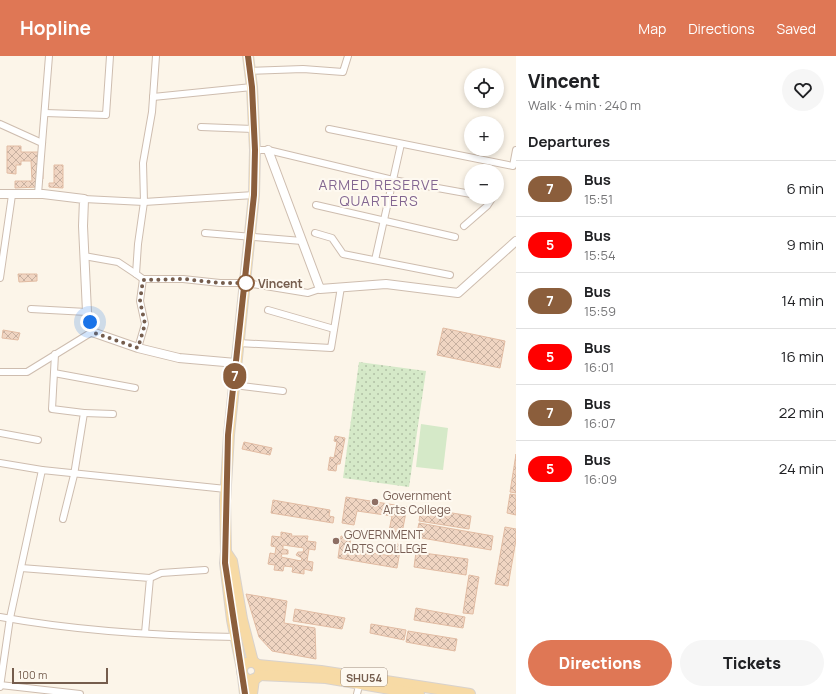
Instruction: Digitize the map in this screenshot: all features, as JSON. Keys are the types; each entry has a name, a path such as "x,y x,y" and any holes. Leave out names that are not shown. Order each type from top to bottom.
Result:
{"main road":[{"path":"245,694 243,672 236,637 225,563 228,435 246,283 254,195 255,150 252,87 248,56"},
{"path":"226,552 232,561 242,619 256,670 252,694"},
{"path":"244,664 256,670 248,679 243,672 244,664"},
{"name":"SHU54","path":"256,670 360,680 418,692 470,694"}],"street":[{"path":"38,194 49,56"},
{"path":"45,113 106,115 110,56"},
{"path":"136,274 138,244 144,202 143,163 153,97 156,56"},
{"path":"250,71 303,68 343,72 348,56"},
{"path":"153,97 252,87"},
{"path":"0,124 42,142"},
{"path":"201,128 253,129"},
{"path":"329,129 512,166 516,150"},
{"path":"375,260 401,144"},
{"path":"255,150 268,150 393,180 464,193"},
{"path":"268,150 320,289"},
{"path":"0,194 38,194 84,199 144,202 254,195"},
{"path":"0,278 12,195"},
{"path":"84,199 84,256 87,312 92,332"},
{"path":"464,226 488,204"},
{"path":"316,205 384,219 455,237"},
{"path":"205,233 302,241"},
{"path":"315,233 332,238 343,254 450,275"},
{"path":"84,256 118,262 143,280 184,279 220,283 246,283 308,293 320,289 386,284 458,293 516,240"},
{"path":"138,348 145,324 140,301 143,280"},
{"path":"238,344 331,348 341,287"},
{"path":"31,309 87,312"},
{"path":"268,310 334,329"},
{"path":"0,372 27,372 92,332 138,348 179,358 236,363"},
{"path":"55,354 52,409 84,413 113,414"},
{"path":"54,373 135,388"},
{"path":"234,385 283,391"},
{"path":"63,519 74,475 84,413"},
{"path":"0,433 38,440"},
{"path":"0,463 74,475 226,489"},
{"path":"42,470 2,656 0,686 80,694"},
{"path":"21,568 150,578 162,573 205,570"},
{"path":"145,633 150,578"},
{"path":"0,617 93,629 178,636 236,637"},
{"path":"357,694 360,680"}],"green space":[{"path":"359,362 426,371 409,487 343,478"},
{"path":"421,424 448,428 443,470 416,467"}],"building":[{"path":"7,146 21,146 21,152 43,152 43,179 38,179 38,187 15,188 15,181 32,181 31,161 21,161 21,165 16,165 16,174 7,173"},
{"path":"54,165 63,165 63,188 49,187 49,183 54,183"},
{"path":"18,274 37,274 37,281 19,282"},
{"path":"443,328 505,341 500,368 437,355"},
{"path":"3,330 20,333 18,340 2,338"},
{"path":"335,436 345,438 340,464 337,464 336,471 328,470 330,457 334,458 337,442 334,441"},
{"path":"244,442 272,448 270,455 242,449"},
{"path":"516,454 516,493 510,492"},
{"path":"510,494 516,495 516,515 507,513"},
{"path":"346,497 407,507 402,533 389,531 392,516 357,511 354,525 342,523"},
{"path":"273,500 330,510 329,516 334,517 333,523 271,513"},
{"path":"421,508 471,516 469,529 419,521"},
{"path":"419,523 493,536 491,550 416,537"},
{"path":"505,527 516,529 516,540 508,586 495,584"},
{"path":"281,532 292,534 291,536 308,536 307,541 316,542 315,550 309,549 307,561 313,562 312,571 304,569 304,574 292,572 293,567 284,566 283,571 274,570 275,565 268,564 270,553 275,554 276,547 271,546 272,536 281,537","holes":["283,545 304,548 303,552 298,552 296,555 302,558 301,561 281,557 282,554 288,554 288,550 283,549"]},
{"path":"341,536 351,538 349,549 391,556 393,543 401,545 397,568 338,558"},
{"path":"416,552 468,559 466,575 414,567"},
{"path":"469,575 479,577 473,614 463,613"},
{"path":"246,594 287,601 284,623 315,628 316,659 272,651 259,637"},
{"path":"416,608 465,617 463,628 414,620"},
{"path":"295,609 345,618 342,629 293,621"},
{"path":"371,624 406,630 404,640 370,633"},
{"path":"408,631 457,639 455,651 406,642"}],"bus line":[{"name":"7","path":"245,694 232,620 225,563 225,501 228,435 246,283 254,195 255,150 252,87 248,56"}],"place":[{"name":"Vincent","path":"246,283"},
{"name":"Government Arts College","path":"375,502"},
{"name":"GOVERNMENT ARTS COLLEGE","path":"336,541"}],"district":[{"name":"ARMED RESERVE QUARTERS","path":"379,192"}],"route":[{"path":"90,322 92,332 138,348 145,324 140,301 143,280 184,279 220,283 246,283"}]}
